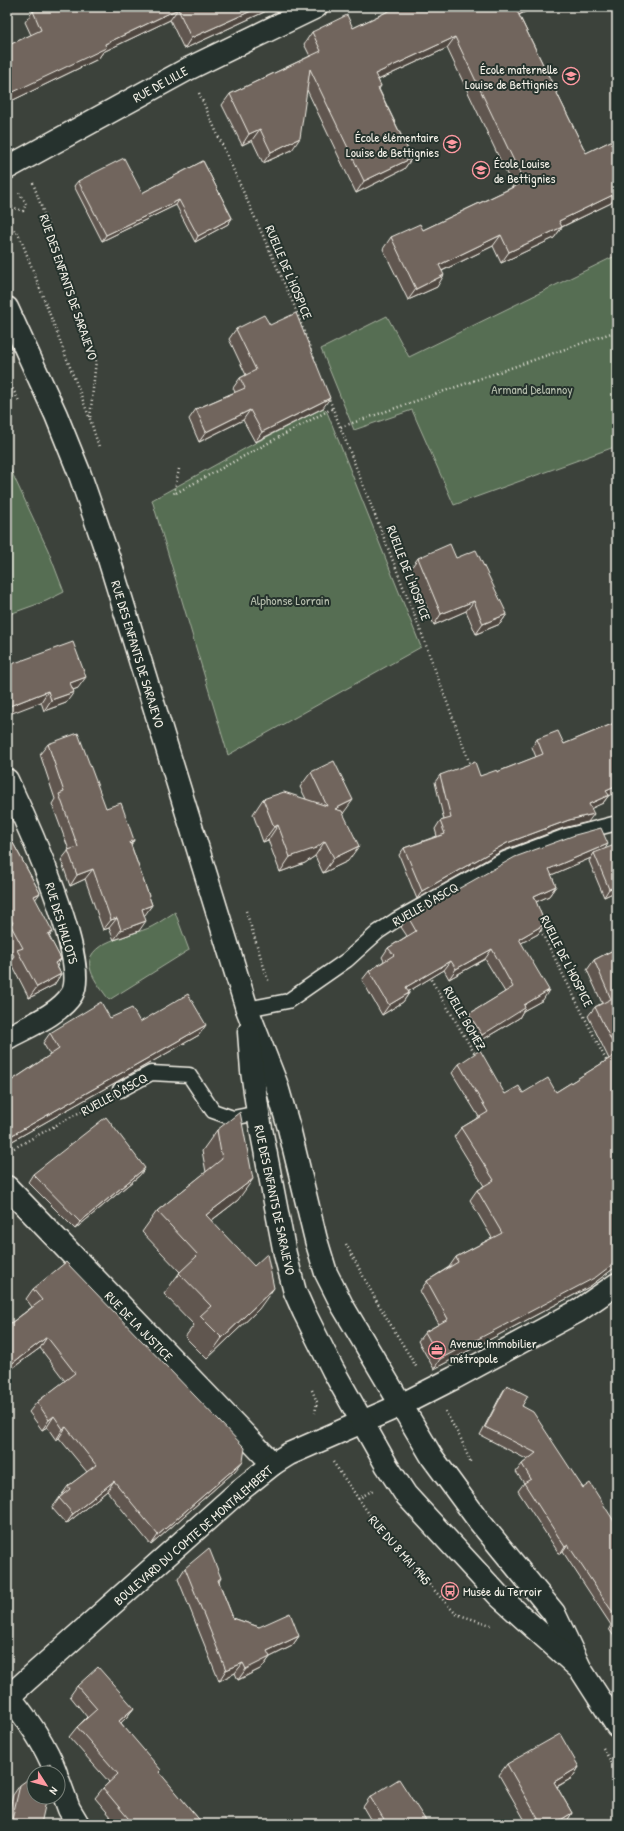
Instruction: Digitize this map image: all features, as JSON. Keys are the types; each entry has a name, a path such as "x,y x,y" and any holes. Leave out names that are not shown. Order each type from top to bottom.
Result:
{"main road":[{"name":"RUE DE LILLE","path":"14,171 188,69 316,7"},
{"name":"RUE DES ENFANTS DE SARAJEVO","path":"7,308 56,415 109,559 247,1009 278,1090 289,1128 316,1240 326,1273 342,1305 401,1405"},
{"name":"RUE DES HALLOTS","path":"7,780 41,855 72,948 76,973 74,989 61,1006 7,1038"},
{"name":"RUE DES ENFANTS DE SARAJEVO","path":"247,1009 252,1071 258,1113 280,1233 295,1292 312,1329 362,1422"},
{"name":"RUE DE LA JUSTICE","path":"7,1187 273,1464"},
{"name":"BOULEVARD DU COMTE DE MONTALEMBERT","path":"8,1697 238,1492 273,1464 300,1449 401,1405 578,1311 617,1284"},
{"path":"401,1405 432,1457 463,1500 554,1613 581,1670 617,1726"},
{"path":"362,1422 394,1478 415,1506 499,1596 581,1670"},
{"path":"8,1697 36,1731 53,1765"},
{"path":"66,1801 78,1824"}],"lane":[{"name":"RUELLE D'ASCQ","path":"247,1009 288,1000 346,960 378,932 396,920 505,859 566,836 617,823"},
{"name":"RUELLE D'ASCQ","path":"120,1090 151,1073 189,1075 212,1111 233,1118 258,1113"}],"path":[{"name":"RUELLE DE L'HOSPICE","path":"188,69 294,305 319,371"},
{"path":"7,211 9,206 24,211 26,204 14,171"},
{"name":"RUE DES ENFANTS DE SARAJEVO","path":"14,171 36,188 96,360 90,419"},
{"path":"340,427 617,331"},
{"name":"RUELLE DE L'HOSPICE","path":"327,394 418,625 473,771"},
{"path":"179,469 174,494 333,408"},
{"name":"RUELLE DE L'HOSPICE","path":"537,923 610,1068"},
{"name":"RUELLE BOMEZ","path":"428,974 479,1061"},
{"name":"RUELLE D'ASCQ","path":"7,1152 120,1090"},
{"path":"402,1345 418,1369"},
{"path":"313,1415 318,1402 314,1395"},
{"path":"447,1414 461,1439"},
{"name":"RUE DU 8 MAI 1945","path":"337,1469 383,1534 456,1614 492,1626"},
{"path":"601,1745 617,1772"}],"green space":[{"name":"Armand Delannoy","path":"617,255 617,446 454,505 412,410 354,430 321,349 387,316 409,357"},
{"name":"Alphonse Lorrain","path":"323,408 327,412 421,647 228,755 152,500 255,443"},
{"path":"7,462 48,550 64,592 46,601 7,615"},
{"path":"175,912 189,950 109,1000 92,975 90,961 93,953 100,946 110,941 151,927"}],"building":[{"path":"42,7 59,7 61,10 68,7 260,7 191,38 178,9 105,44 106,48 7,95 7,46 41,30 33,11"},
{"path":"397,7 519,7 516,9 586,153 617,138 617,180 614,181 617,187 617,193 559,221 562,227 509,252 501,235 439,265 444,275 416,289 391,237 420,224 423,230 524,182 455,37 375,74 381,86 378,88 412,158 364,181 310,69 300,138 271,152 260,129 249,134 230,94 321,51 312,32 347,15 353,28"},
{"path":"124,158 142,193 203,161 232,218 198,236 179,200 106,235 78,181"},
{"path":"296,313 330,398 262,432 250,410 206,432 196,409 245,388 240,378 256,370 236,329 264,315 270,325"},
{"path":"450,544 456,558 476,550 507,614 483,624 474,601 441,614 418,558"},
{"path":"73,642 86,677 70,683 74,692 51,700 48,691 7,707 7,656 12,664"},
{"path":"617,722 617,786 606,791 609,795 589,804 594,814 569,820 507,843 422,891 404,848 445,834 440,821 451,818 440,775 475,762 480,776 497,770 497,772 543,754 537,739 558,731 564,744"},
{"path":"78,733 106,808 121,803 134,840 130,842 152,905 142,909 146,921 121,930 117,918 111,920 93,869 77,875 68,850 78,847 59,794 64,792 48,744"},
{"path":"334,761 353,800 335,809 342,811 359,846 334,858 325,841 316,848 290,857 278,825 274,827 263,799 284,792 327,806 311,772"},
{"path":"601,828 608,844 549,869 556,886 534,896 545,924 519,939 549,990 524,1005 525,1008 482,1035 469,1014 513,987 492,949 456,969 451,961 406,987 409,993 389,1005 369,971 394,955 388,948 416,931 408,917 515,857 575,835"},
{"path":"7,832 40,893 34,896 53,932 48,934 61,959 55,963 61,974 37,987 17,950 23,948 10,924 13,923 7,912"},
{"path":"617,844 617,886 609,889 594,853"},
{"path":"617,948 617,1052 595,1007 611,999 594,960"},
{"path":"188,994 206,1025 7,1138 7,1082 8,1083 59,1049 50,1033 101,1002 110,1018 132,1008 140,1022"},
{"path":"480,1050 505,1094 519,1086 523,1093 548,1078 556,1092 617,1054 617,1261 596,1277 440,1359 425,1332 448,1319 427,1281 458,1262 456,1257 502,1233 477,1190 494,1180 461,1128 488,1112 459,1064"},
{"path":"240,1112 253,1179 206,1215 254,1266 267,1254 274,1288 222,1338 200,1316 211,1306 179,1273 198,1255 157,1211 222,1159 217,1130"},
{"path":"106,1117 145,1168 80,1222 33,1174"},
{"path":"66,1262 245,1448 243,1461 158,1535 114,1481 73,1514 59,1498 70,1489 68,1486 96,1465 66,1427 63,1429 54,1416 49,1420 37,1402 75,1373 47,1337 10,1365 7,1362 7,1326 42,1300 33,1289"},
{"path":"507,1385 528,1396 522,1406 533,1412 583,1488 590,1483 617,1526 617,1619 568,1545 565,1547 524,1483 531,1479 522,1464 536,1453 485,1427"},
{"path":"209,1548 221,1578 218,1580 233,1618 259,1627 290,1613 299,1636 267,1651 270,1657 246,1669 243,1663 226,1670 185,1568"},
{"path":"617,1619 617,1626 614,1621"},
{"path":"98,1667 134,1708 119,1721 161,1770 159,1772 203,1824 133,1824 103,1788 118,1774 77,1727 97,1709 77,1686"},
{"path":"560,1734 579,1767 554,1782 572,1813 554,1824 541,1824 507,1764"},
{"path":"399,1779 428,1824 387,1824 370,1797"},
{"path":"26,1781 26,1805 45,1805 41,1824 11,1824 20,1785"},
{"path":"596,1820 599,1824 589,1824"}],"place":[{"name":"École maternelle Louise de Bettignies","path":"571,76"},
{"name":"École élémentaire Louise de Bettignies","path":"452,144"},
{"name":"École Louise de Bettignies","path":"481,170"},
{"name":"Avenue Immobilier métropole","path":"437,1350"},
{"name":"Musée du Terroir","path":"450,1591"}]}
